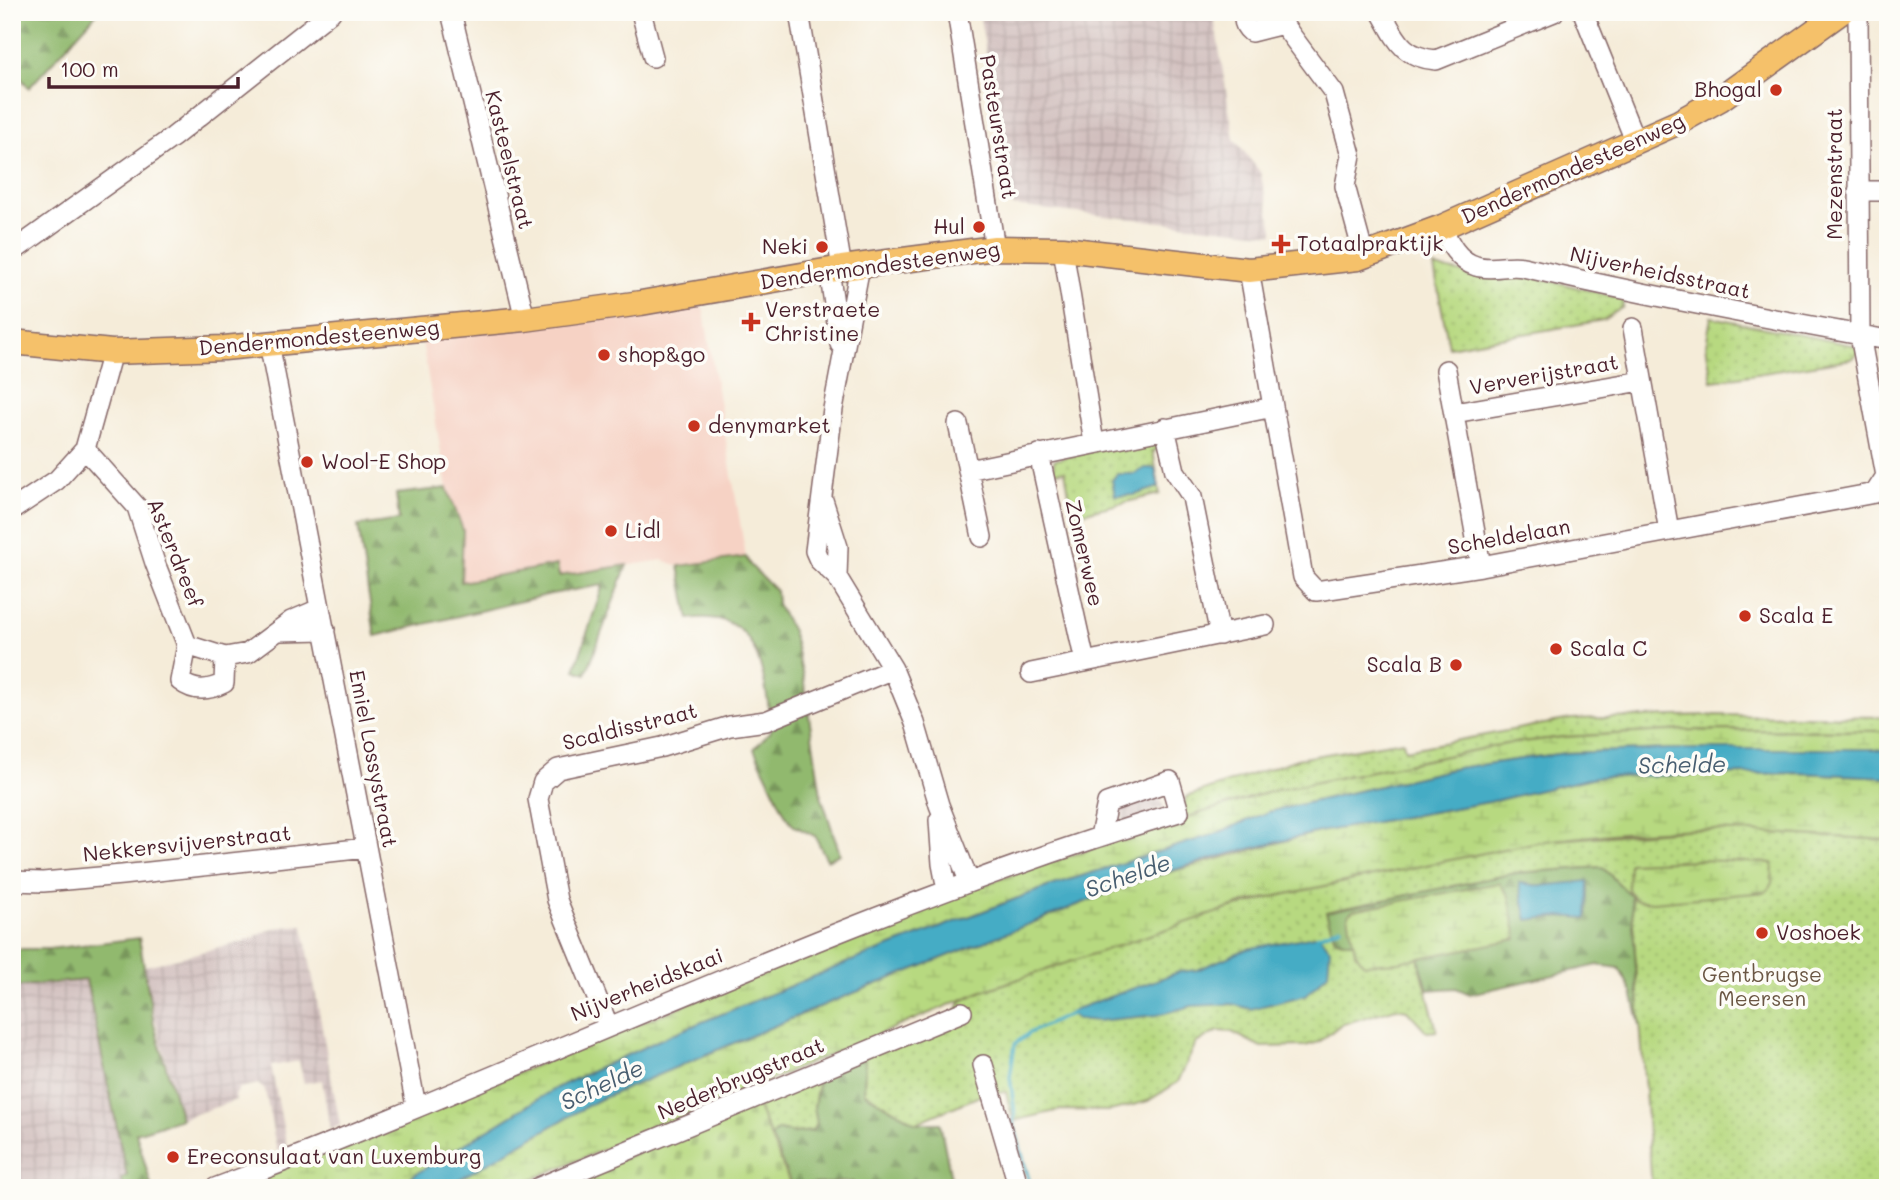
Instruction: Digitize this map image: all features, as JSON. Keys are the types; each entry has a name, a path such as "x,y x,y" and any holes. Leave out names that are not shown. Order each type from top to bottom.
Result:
{"main road":[{"name":"Dendermondesteenweg","path":"12,342 112,352 162,352 525,319 641,303 844,268 995,248 1063,249 1249,270 1284,269 1364,256 1442,228 1636,143 1718,101 1842,12"}],"street":[{"path":"12,252 155,150 331,12"},
{"name":"Kasteelstraat","path":"450,12 525,319"},
{"path":"641,12 653,57"},
{"path":"799,12 844,268 842,362 832,409 822,497 838,547 837,577 893,669 915,723 939,805 969,881"},
{"name":"Pasteurstraat","path":"957,12 995,248"},
{"path":"1246,12 1243,19 1246,28 1251,32 1278,18 1334,93 1351,155 1345,186 1364,256"},
{"path":"1381,12 1399,44 1416,58 1436,60 1554,12"},
{"path":"1583,12 1636,143"},
{"name":"Mezenstraat","path":"1858,12 1860,335"},
{"path":"1858,191 1888,191"},
{"name":"Nijverheidsstraat","path":"1442,228 1451,246 1464,260 1476,266 1513,265 1626,291 1888,340"},
{"path":"1063,249 1094,443"},
{"path":"842,362 844,268"},
{"name":"Scheldelaan","path":"1249,270 1303,577 1311,588 1323,592 1868,496 1884,489 1886,476 1860,335"},
{"name":"Ververijstraat","path":"1633,328 1669,531"},
{"name":"Emiel Lossystraat","path":"269,342 416,1106"},
{"path":"12,510 57,480 81,455 112,352"},
{"name":"Ververijstraat","path":"1446,370 1481,566"},
{"name":"Ververijstraat","path":"1454,413 1642,381"},
{"path":"968,470 1273,407"},
{"path":"958,424 982,537"},
{"path":"1165,429 1175,471 1192,497 1220,635"},
{"name":"Zomerwee","path":"1039,454 1085,662"},
{"name":"Asterdreef","path":"81,455 115,483 137,508 187,645"},
{"path":"225,657 224,683 213,689 190,689 180,681 187,645 225,657 248,653 291,621 319,609"},
{"path":"1031,673 1265,625"},
{"path":"280,631 325,630"},
{"name":"Scaldisstraat","path":"608,1025 557,900 538,799 543,782 558,769 662,747 712,730 766,721 893,669"},
{"path":"939,805 942,864 947,890"},
{"name":"Nijverheidskaai","path":"215,1188 608,1025 969,881 1100,836"},
{"name":"Nekkersvijverstraat","path":"12,881 43,882 122,875 366,848"},
{"name":"Nederbrugstraat","path":"537,1188 962,1012"},
{"path":"983,1065 1019,1188"}],"shaded area":[{"path":"979,12 1213,12 1234,139 1260,172 1274,234 1013,206"},
{"path":"703,307 746,557 679,566 663,560 559,576 556,565 461,582 463,530 447,488 421,335"},
{"path":"1158,791 1164,808 1124,822 1119,804"},
{"path":"303,925 340,1125 330,1129 322,1080 304,1083 299,1061 271,1066 287,1147 277,1151 265,1090 258,1084 239,1088 236,1100 181,1119 142,967 245,941 274,928"},
{"path":"86,980 127,1176 121,1179 124,1188 12,1188 12,987"}],"green space":[{"path":"12,12 98,12 29,88 12,67"},
{"path":"1434,267 1479,276 1520,273 1623,299 1623,307 1603,320 1449,347"},
{"path":"1711,317 1857,346 1857,354 1851,359 1712,381 1706,345"},
{"path":"1155,436 1164,448 1153,451 1160,494 1073,515 1065,471 1053,472 1054,460"},
{"path":"447,488 463,530 461,582 557,565 559,576 627,565 586,674 575,670 603,585 551,594 375,636 358,526 399,520 396,494"},
{"path":"746,557 750,565 776,591 777,604 792,631 803,676 821,795 840,854 827,860 815,836 794,826 785,814 754,749 772,729 766,687 754,650 745,635 732,624 713,618 689,619 679,566"},
{"path":"1710,715 1888,717 1888,731 1686,730 1564,737 1506,744 1273,791 1181,819 1186,797 1297,759 1403,741 1405,750 1571,719"},
{"path":"1686,730 1888,731 1888,751 1669,749 1565,753 1457,768 1268,812 1215,834 1050,886 849,962 668,1036 556,1088 393,1188 234,1188 973,888 1181,819 1273,791 1506,744 1564,737"},
{"path":"1799,773 1888,777 1888,840 1698,829 1621,833 1542,841 1248,902 980,992 511,1188 450,1188 456,1181 596,1101 831,1002 1144,879 1319,832 1489,802 1596,777"},
{"name":"Gentbrugse Meersen","path":"1698,829 1888,840 1888,1188 1652,1188 1631,896 1602,867 1516,873 1326,912 1335,939 1348,942 1414,942 1437,1031 1427,1032 1407,1010 1396,1008 1340,1025 1319,1042 1305,1046 1261,1047 1232,1032 1218,1031 1196,1043 1178,1082 1148,1101 1110,1111 1060,1110 1013,1121 1006,1092 982,1095 916,1123 864,1092 865,1055 953,1020 960,1002 980,992 1206,915 1312,887 1542,841"},
{"path":"1699,860 1773,863 1772,883 1766,892 1653,902 1635,900 1628,889 1629,863"},
{"path":"1602,867 1631,896 1640,1026 1632,992 1619,968 1598,965 1470,994 1456,988 1428,990 1414,942 1348,942 1335,939 1326,912 1516,873","holes":["1588,882 1587,918 1560,916 1527,920 1519,883 1541,886"]},
{"path":"1499,883 1509,896 1517,939 1399,962 1364,964 1355,952 1348,915 1353,910"},
{"path":"139,938 154,1024 181,1119 136,1133 152,1188 124,1188 121,1179 127,1176 86,980 12,987 12,949 49,949"},
{"path":"865,1055 864,1093 916,1123 940,1123 953,1188 853,1188 853,1182 791,1185 771,1137 778,1130 795,1133 812,1131 817,1123 814,1107 819,1078"},
{"path":"819,1078 814,1107 817,1123 812,1131 795,1133 778,1130 771,1137 756,1103"},
{"path":"756,1103 792,1188 552,1188"}],"water":[{"path":"1145,468 1155,468 1159,487 1135,495 1115,496 1112,480 1117,474 1134,474"},
{"name":"Schelde","path":"1669,749 1876,749 1888,751 1888,777 1799,773 1596,777 1489,802 1319,832 1225,855 1143,879 831,1002 596,1101 456,1181 450,1188 393,1188 556,1088 668,1036 849,962 1050,886 1215,834 1268,812 1457,768 1565,753"},
{"path":"1588,881 1587,918 1560,916 1527,920 1519,883 1541,886"},
{"path":"1319,935 1330,949 1328,973 1306,995 1251,1009 1232,1004 1192,1006 1157,1015 1097,1021 1077,1019 1070,1014 1076,1009 1179,972 1197,970 1247,949"}],"waterway":[{"path":"1317,936 1341,927"},
{"path":"1031,1188 1013,1121 1015,1115 1010,1077 1015,1044 1029,1033 1073,1013"}],"place":[{"name":"Bhogal","path":"1776,90"},
{"name":"Hul","path":"979,227"},
{"name":"Totaalpraktijk","path":"1281,244"},
{"name":"Neki","path":"822,247"},
{"name":"Verstraete Christine","path":"751,322"},
{"name":"shop&go","path":"604,355"},
{"name":"denymarket","path":"694,426"},
{"name":"Wool-E Shop","path":"307,462"},
{"name":"Lidl","path":"611,531"},
{"name":"Scala E","path":"1745,616"},
{"name":"Scala C","path":"1556,649"},
{"name":"Scala B","path":"1456,665"},
{"name":"Voshoek","path":"1762,933"},
{"name":"Ereconsulaat van Luxemburg","path":"173,1157"}]}
